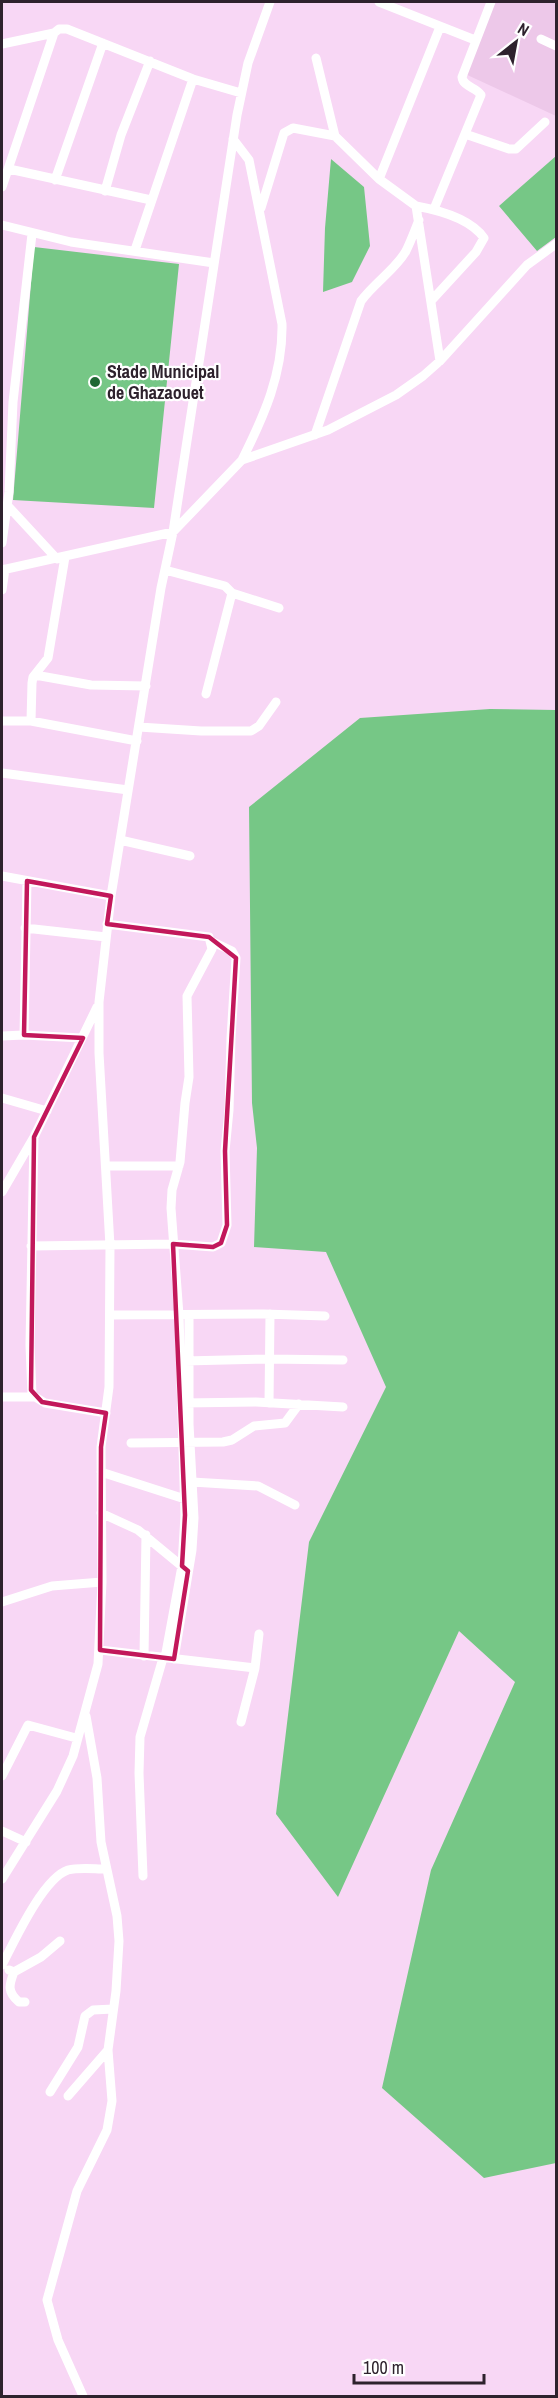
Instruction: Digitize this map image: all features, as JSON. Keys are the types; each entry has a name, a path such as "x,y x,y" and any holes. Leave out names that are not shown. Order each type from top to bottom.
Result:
{"street":[{"path":"2,1879 57,1791 73,1755 100,1650 101,1447 109,1387 110,1246 99,1045 99,1002 107,924 173,532 233,139 248,63 270,2"},
{"path":"379,2 475,40"},
{"path":"434,209 481,95 464,84 462,77 491,2"},
{"path":"379,179 440,27"},
{"path":"2,44 67,29 193,79 242,93"},
{"path":"2,182 9,169 54,33"},
{"path":"541,39 556,46"},
{"path":"55,180 103,43"},
{"path":"316,58 335,136 379,179 416,206 434,209 460,220 484,238 476,252 431,301"},
{"path":"105,191 125,126 150,61"},
{"path":"135,250 193,79"},
{"path":"465,134 508,149 516,149 545,122"},
{"path":"260,213 284,133 293,128 335,136"},
{"path":"2,590 3,570 173,532 242,460 263,418 273,390 282,344 282,324 249,160 233,139"},
{"path":"9,169 151,200"},
{"path":"416,206 440,361"},
{"path":"315,435 362,301 373,286 406,252 418,219"},
{"path":"2,225 71,242 214,263"},
{"path":"2,543 2,529 7,505 13,402 32,234"},
{"path":"242,460 315,435 364,413 396,395 440,361 526,265 556,244"},
{"path":"7,505 61,558"},
{"path":"31,721 32,683 48,658 61,558"},
{"path":"165,570 225,586 232,593 279,608"},
{"path":"206,694 232,593"},
{"path":"35,675 91,685 146,686"},
{"path":"139,727 251,731 260,726 276,702"},
{"path":"2,721 31,721 137,741"},
{"path":"2,773 128,790"},
{"path":"120,840 190,856"},
{"path":"2,876 111,896"},
{"path":"24,1035 27,881"},
{"path":"31,1246 173,1244 213,1247 221,1243 227,1225 225,1151 236,958 232,951 212,941 209,937 107,924"},
{"path":"25,928 106,937"},
{"path":"189,1500 185,1443 184,1315 173,1244 171,1208 172,1190 179,1167 189,1077 187,996 212,948 212,941"},
{"path":"2,1192 34,1137 99,1002"},
{"path":"2,1036 82,1038"},
{"path":"78,1048 99,1045"},
{"path":"2,1098 47,1111"},
{"path":"33,1397 30,1376 34,1137"},
{"path":"107,1166 179,1167"},
{"path":"269,1403 270,1314"},
{"path":"110,1315 326,1316"},
{"path":"184,1361 343,1360"},
{"path":"2,1397 33,1397 45,1403 106,1413"},
{"path":"184,1403 269,1403 343,1407"},
{"path":"131,1443 226,1442 254,1426 283,1424 290,1419 299,1404"},
{"path":"143,1875 140,1737 167,1658 185,1569 185,1532 192,1482 185,1443"},
{"path":"101,1472 189,1500"},
{"path":"192,1482 258,1486 295,1505"},
{"path":"102,1513 146,1535 185,1569"},
{"path":"144,1656 146,1535"},
{"path":"2,1602 52,1586 102,1582"},
{"path":"241,1722 255,1668 259,1634"},
{"path":"100,1650 255,1668"},
{"path":"83,2397 58,2340 47,2300 77,2191 107,2130 112,2101 108,2050 119,1941 113,1893 101,1842 97,1778 85,1714"},
{"path":"2,1776 28,1725 76,1738"},
{"path":"2,1831 26,1842"},
{"path":"14,1972 2,1966 39,1897 57,1876 72,1869 106,1869"},
{"path":"25,2002 19,2002 10,1992 9,1985 14,1972 41,1957 60,1941"},
{"path":"50,2092 78,2047 86,2016 93,2010 113,2009"},
{"path":"68,2096 108,2050"}],"highlighted area":[{"path":"27,881 111,896 107,924 209,937 236,958 225,1151 227,1225 221,1243 213,1247 173,1244 185,1515 182,1566 188,1571 174,1659 100,1650 101,1447 106,1413 42,1402 31,1390 34,1137 83,1038 24,1035"}],"shaded area":[{"path":"495,2 556,2 556,116 463,73"}],"green space":[{"path":"556,156 556,237 537,251 499,206"},
{"path":"331,159 364,187 370,246 352,282 323,292 325,228"},
{"name":"Stade Municipal de Ghazaouet","path":"34,247 179,264 154,508 13,500"},
{"path":"490,709 556,710 556,2163 484,2178 382,2088 431,1870 515,1682 459,1631 338,1897 276,1814 309,1542 386,1387 326,1252 254,1247 257,1148 252,1103 249,807 360,718"}],"place":[{"name":"Stade Municipal de Ghazaouet","path":"95,382"}]}
